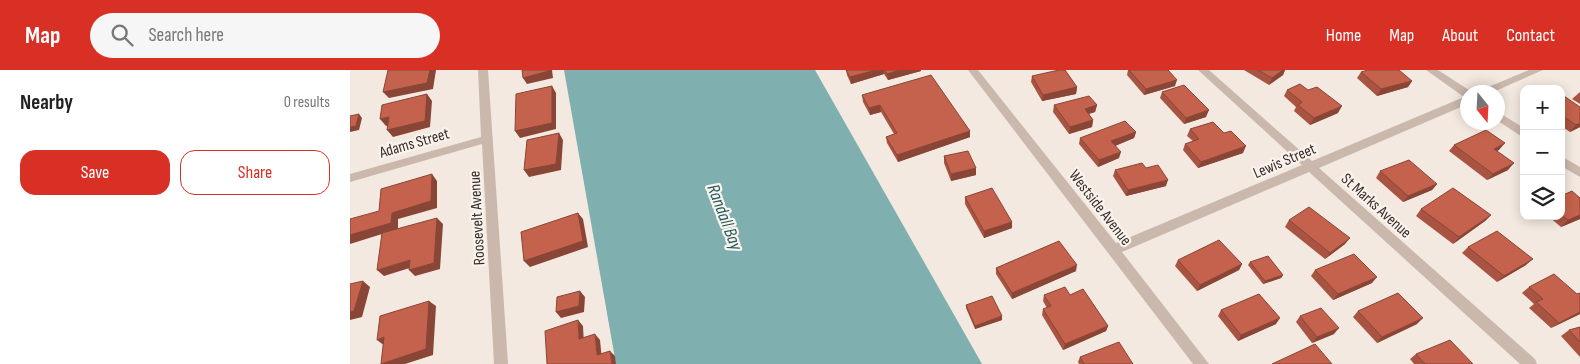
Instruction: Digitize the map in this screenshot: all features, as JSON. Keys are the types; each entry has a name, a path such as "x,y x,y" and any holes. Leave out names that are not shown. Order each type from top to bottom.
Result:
{"street":[{"name":"Roosevelt Avenue","path":"483,70 500,364"},
{"name":"Westside Avenue","path":"974,70 1202,364"},
{"name":"St Marks Avenue","path":"1203,70 1530,364"},
{"path":"1431,70 1460,90"},
{"path":"1501,85 1538,70"},
{"name":"Lewis Street","path":"1113,250 1460,103"},
{"path":"1505,121 1520,131"},
{"name":"Adams Street","path":"350,178 487,139"},
{"path":"1565,163 1580,173"}],"water":[{"name":"Randall Bay","path":"564,70 815,70 982,364 616,364"}],"building":[{"path":"388,70 430,70 427,83 383,92"},
{"path":"522,70 549,70 549,71 523,78"},
{"path":"846,70 876,70 850,77"},
{"path":"885,70 900,70 887,74"},
{"path":"1065,70 1077,87 1043,95 1032,76"},
{"path":"1129,70 1168,70 1177,80 1146,89"},
{"path":"1258,70 1283,70 1272,78"},
{"path":"1368,70 1399,70 1412,81 1381,89 1361,72"},
{"path":"931,75 970,131 897,155 886,137 897,133 880,105 869,108 862,95"},
{"path":"1300,84 1308,90 1317,87 1342,106 1314,118 1298,105 1302,102 1287,90"},
{"path":"1184,85 1209,110 1186,118 1162,92"},
{"path":"552,86 552,123 515,131 516,94"},
{"path":"427,94 425,121 387,130 389,117 380,119 382,105"},
{"path":"1089,96 1097,105 1085,109 1093,120 1070,127 1054,105"},
{"path":"1565,97 1580,107 1580,123 1576,125 1565,118"},
{"path":"359,114 356,126 350,127 350,116"},
{"path":"1125,121 1136,132 1111,141 1121,152 1099,160 1080,138"},
{"path":"1213,122 1224,133 1231,131 1246,146 1201,162 1185,144 1199,139 1190,129"},
{"path":"1486,130 1505,143 1494,149 1514,163 1493,174 1454,145"},
{"path":"559,133 556,164 524,170 527,140"},
{"path":"968,151 976,168 951,174 944,156"},
{"path":"1409,160 1437,184 1408,196 1380,171"},
{"path":"1142,163 1146,168 1158,165 1168,180 1128,190 1115,170"},
{"path":"432,174 431,201 392,213 391,223 350,235 350,219 379,211 381,189"},
{"path":"992,188 1012,222 984,231 965,197"},
{"path":"1453,188 1491,215 1459,237 1421,209"},
{"path":"1572,191 1580,198 1580,215 1568,220 1565,218 1565,194"},
{"path":"1309,207 1350,238 1330,253 1289,220"},
{"path":"578,213 583,241 524,261 521,232"},
{"path":"437,218 434,263 409,270 410,260 377,270 382,233"},
{"path":"1497,231 1533,259 1504,276 1468,247"},
{"path":"1219,240 1242,264 1200,285 1178,260"},
{"path":"1059,241 1077,265 1012,293 996,268"},
{"path":"1354,254 1377,277 1338,294 1315,270"},
{"path":"1268,256 1283,275 1265,281 1250,262"},
{"path":"1554,274 1577,294 1580,293 1580,312 1559,323 1536,302 1543,299 1529,287"},
{"path":"363,281 354,311 350,312 350,284"},
{"path":"1065,287 1070,295 1083,289 1108,326 1065,344 1043,309 1051,306 1044,295"},
{"path":"580,291 579,306 556,312 557,297"},
{"path":"1398,293 1423,318 1382,337 1358,311"},
{"path":"1259,294 1280,318 1241,335 1221,310"},
{"path":"992,296 1002,316 975,326 966,305"},
{"path":"429,301 426,349 381,364 384,337 377,340 380,316"},
{"path":"1321,308 1339,328 1317,337 1300,316"},
{"path":"578,320 579,339 595,334 597,355 610,351 612,364 547,364 545,331"},
{"path":"1580,327 1580,342 1569,330"},
{"path":"1450,340 1473,364 1425,364 1416,354"},
{"path":"1119,342 1133,364 1084,364 1080,357"},
{"path":"1315,344 1332,364 1272,364"}]}
